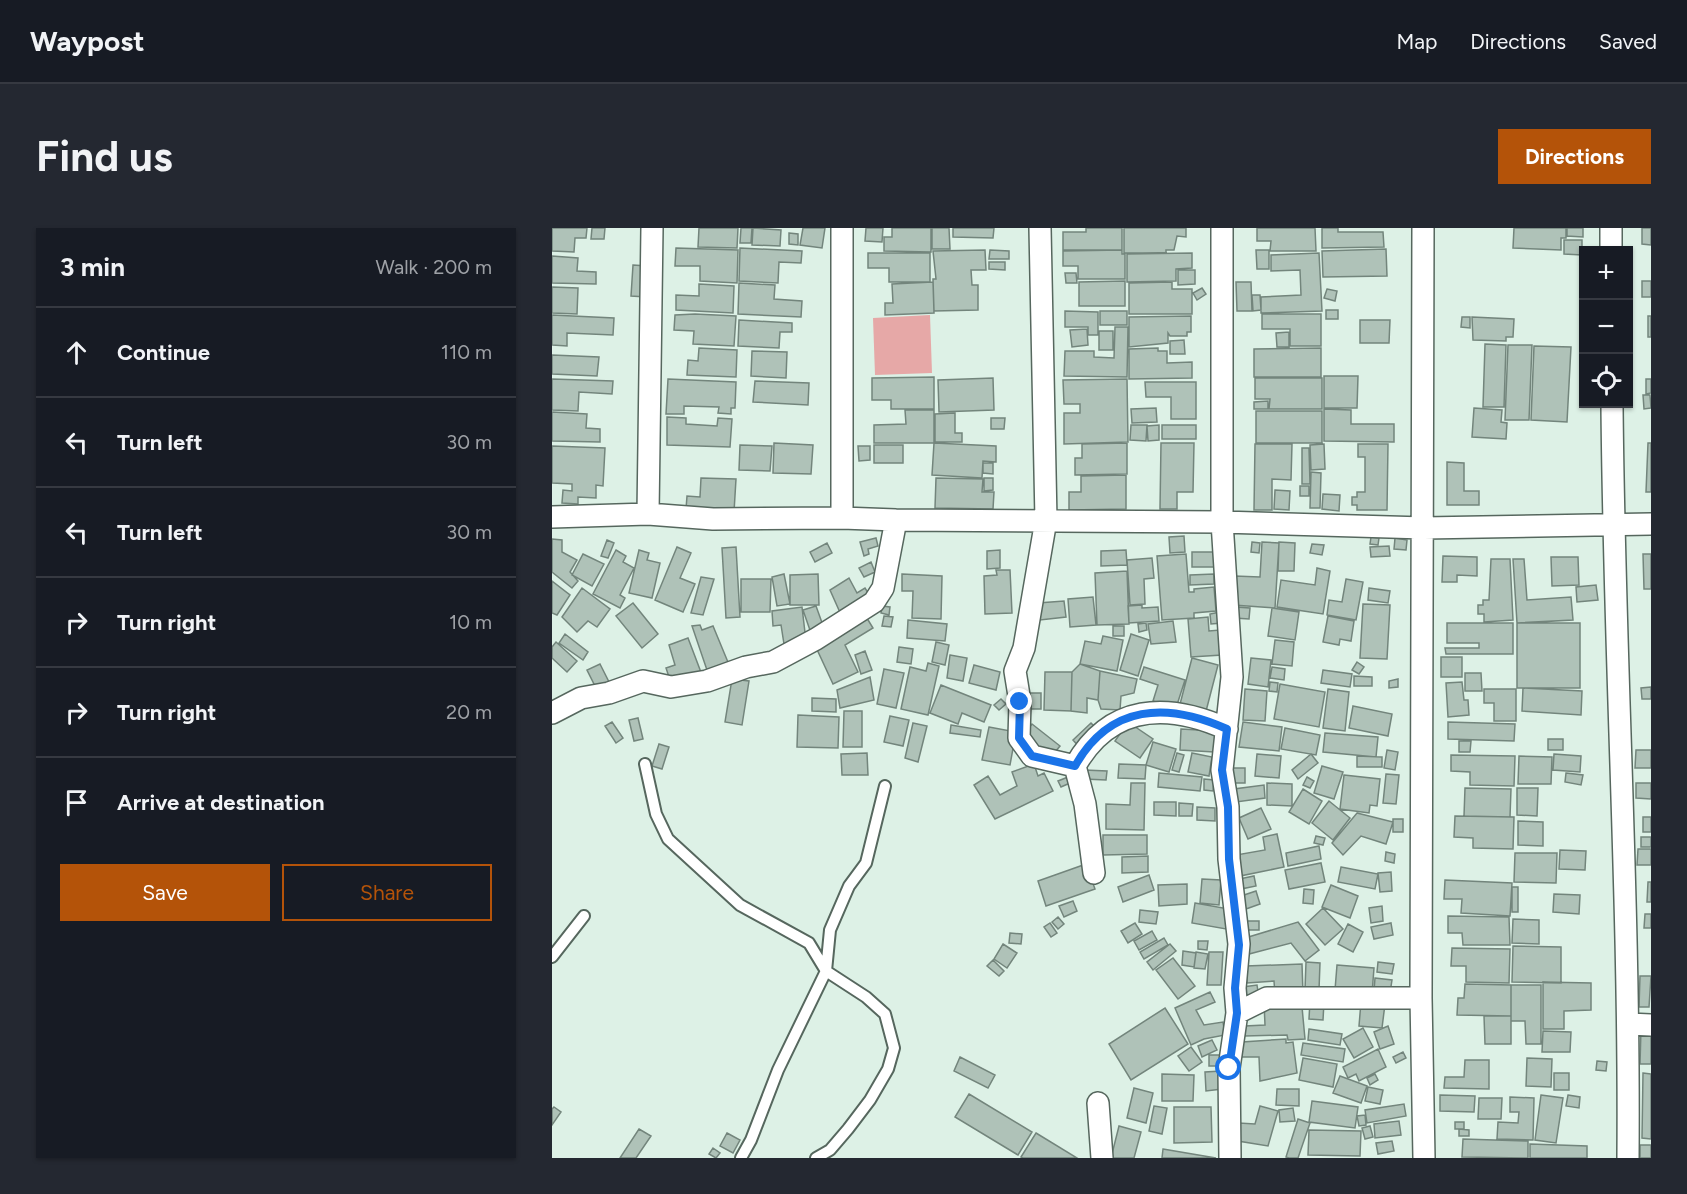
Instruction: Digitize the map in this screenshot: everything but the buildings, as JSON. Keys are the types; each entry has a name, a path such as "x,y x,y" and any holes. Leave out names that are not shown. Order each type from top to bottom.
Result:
{"street":[{"path":"648,514 651,228"},
{"path":"842,228 842,518"},
{"path":"1040,228 1046,520 1024,648 1015,671 1020,702 1019,738 1032,756 1075,766"},
{"path":"1222,228 1222,522 1232,677 1222,770 1228,807 1229,859 1239,945 1235,988 1237,1013 1229,1068 1230,1158"},
{"path":"1423,228 1421,998 1424,1158"},
{"path":"1611,228 1611,246"},
{"path":"1612,408 1613,523 1629,1024 1628,1158"},
{"path":"552,517 648,514 713,519 1222,522 1424,528 1651,524"},
{"path":"552,713 581,698 609,693 643,681 670,687 707,681 773,662 816,639 874,602 883,588 896,520"},
{"path":"1094,873 1085,804 1075,766 1084,749 1119,721 1141,712 1160,711 1185,714 1203,718 1227,729"},
{"path":"1237,1013 1267,998 1421,998"},
{"path":"1629,1024 1651,1025"},
{"path":"1098,1103 1102,1158"}],"lane":[{"path":"645,764 656,814 668,839 740,905 809,943 826,970 866,997 885,1014 894,1048 888,1069 870,1100 830,1150 816,1158"},
{"path":"741,1158 751,1140 806,1009 826,970 830,930 849,886 866,863 885,786"},
{"path":"552,957 584,916"}],"shaded area":[{"path":"930,315 932,373 875,375 873,318"}],"route":[{"path":"1020,702 1019,738 1032,756 1075,766 1084,749 1119,721 1141,712 1175,712 1203,718 1227,729 1222,770 1228,807 1229,859 1239,945 1235,988 1237,1013 1229,1068"}]}
